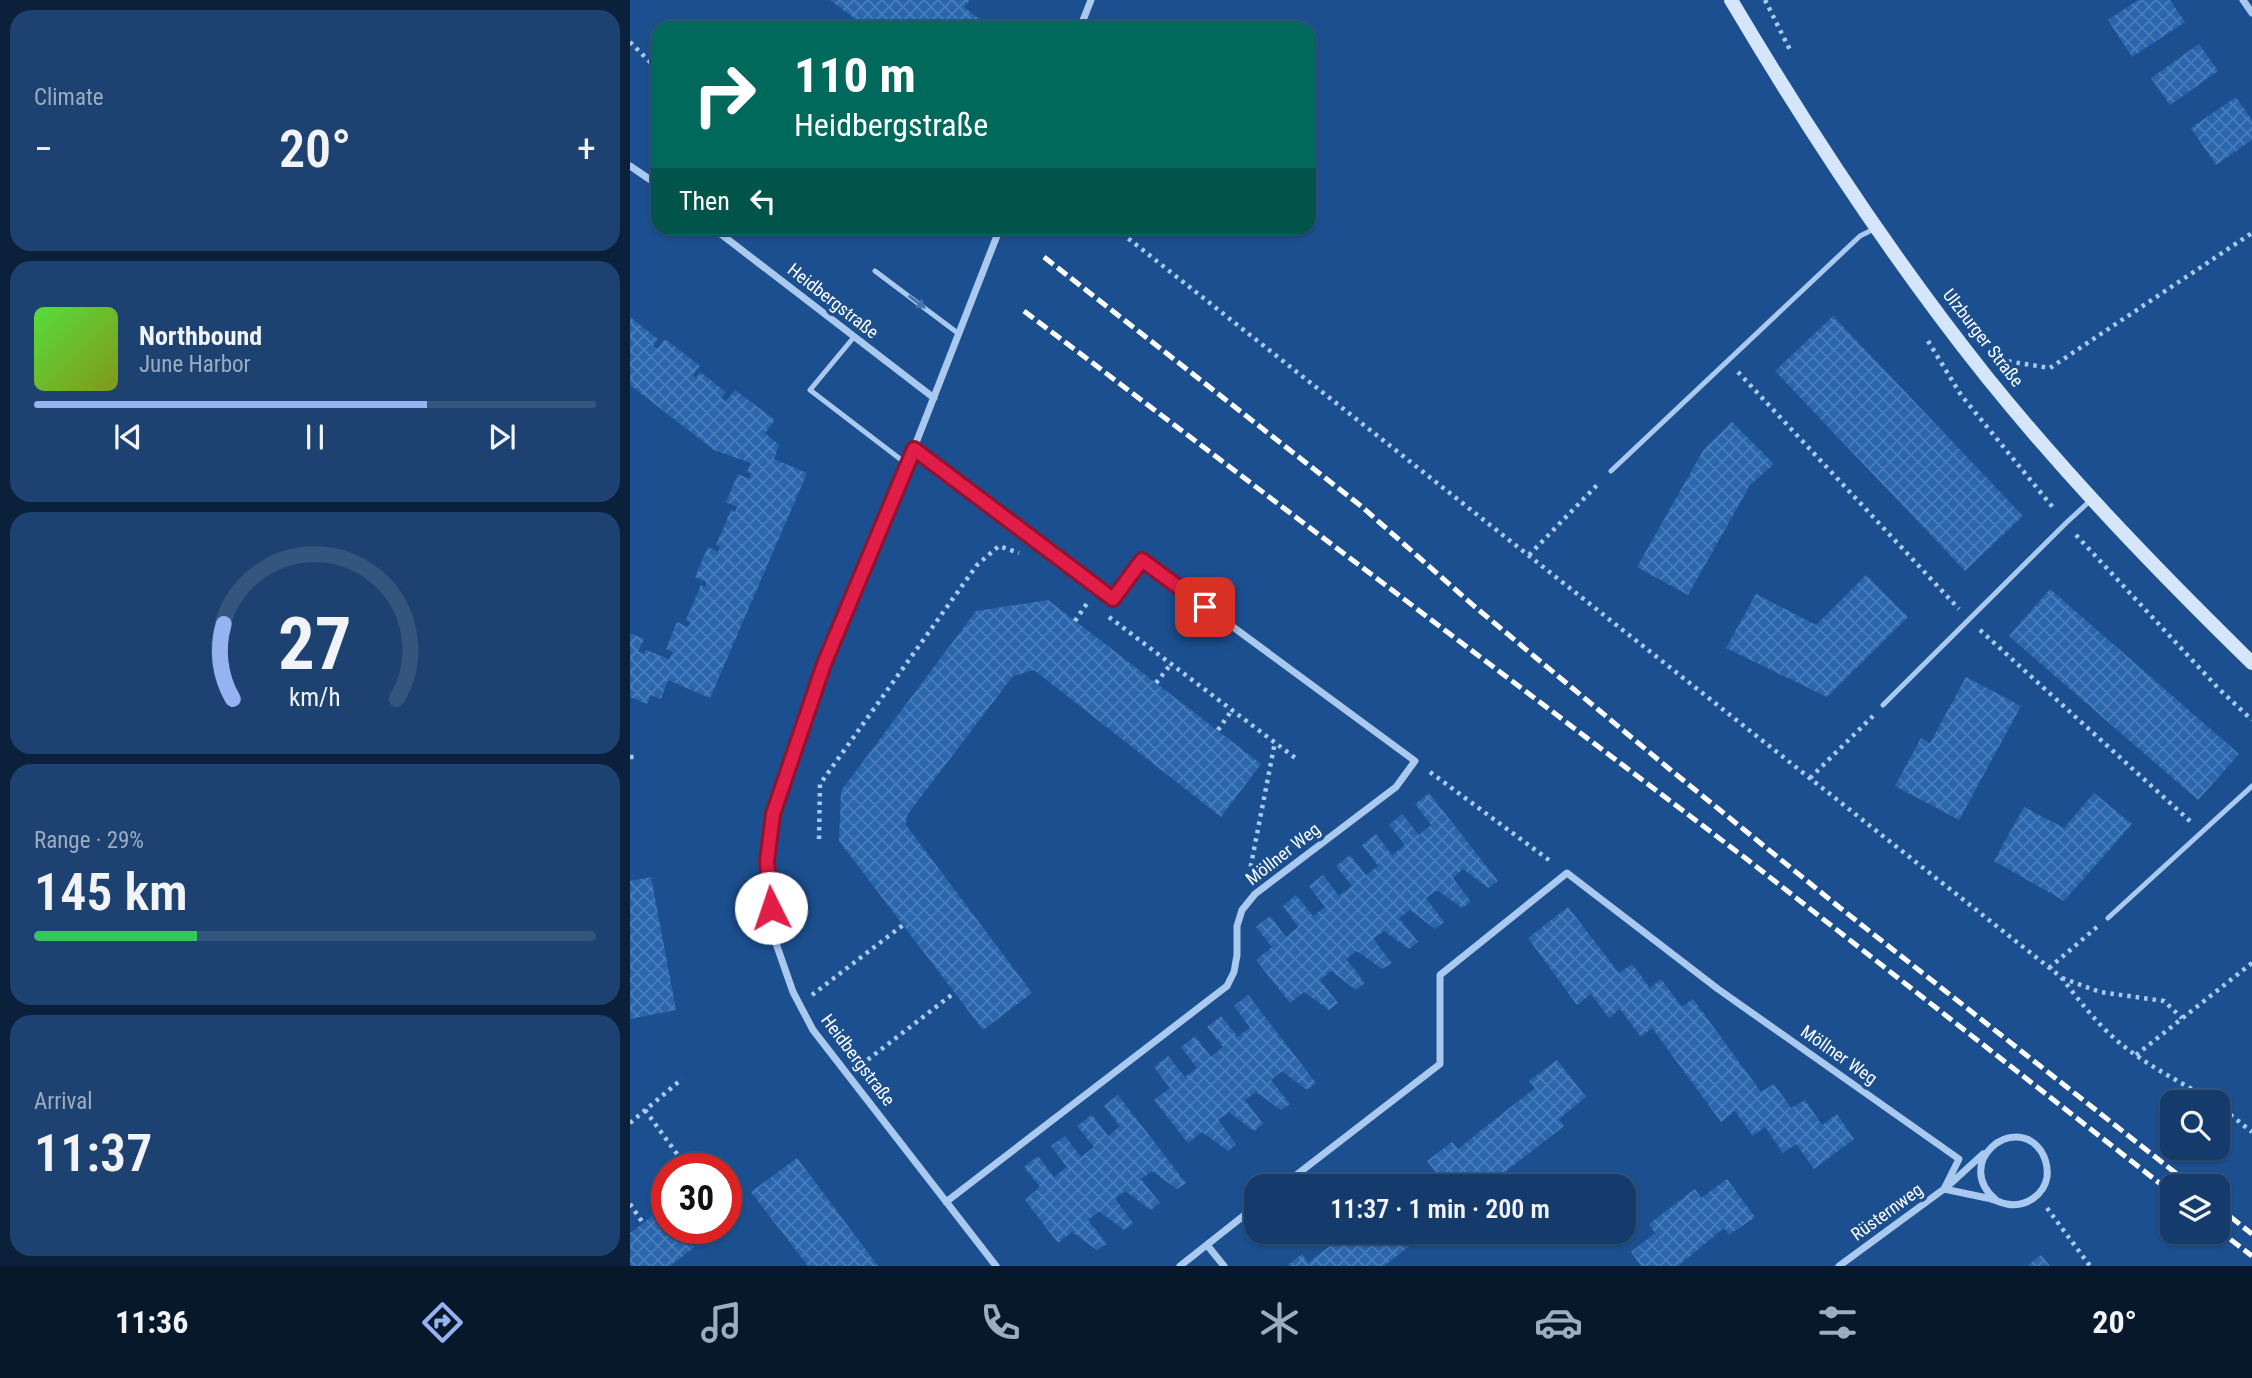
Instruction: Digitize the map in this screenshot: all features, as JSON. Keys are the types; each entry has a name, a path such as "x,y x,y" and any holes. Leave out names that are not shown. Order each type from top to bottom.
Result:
{"main road":[{"name":"Ulzburger Straße","path":"1731,0 1876,228 1987,377 2092,499 2252,663"}],"street":[{"path":"1083,21 1091,0"},
{"path":"2243,0 2252,13"},
{"path":"630,166 651,180"},
{"name":"Heidbergstraße","path":"721,235 934,398"},
{"name":"Heidbergstraße","path":"996,1266 813,1030 793,992 772,932 767,861 773,814 824,664 908,465 997,235"},
{"path":"914,449 1113,599 1142,560 1415,761"},
{"name":"Möllner Weg","path":"946,1202 1227,986 1234,972 1237,955 1237,926 1242,910 1255,894 1396,787 1415,761"},
{"path":"1297,1174 1440,1063 1440,975 1567,873"},
{"name":"Möllner Weg","path":"1567,873 1718,989 1959,1159 1944,1189"},
{"path":"1944,1189 1998,1141 2020,1138 2036,1145 2043,1154 2047,1179 2037,1195"},
{"path":"1988,1149 1981,1163 1980,1174 1985,1189 1996,1200"},
{"name":"Rüsternweg","path":"1839,1266 1944,1189 2017,1205 2037,1195"},
{"path":"1180,1266 1244,1216"},
{"path":"1207,1245 1224,1266"}],"lane":[{"path":"1611,471 1860,236 1876,228"},
{"path":"875,271 959,334"},
{"path":"854,337 810,390 908,465"},
{"path":"1883,705 2092,499"},
{"path":"2108,918 2252,786"}],"path":[{"path":"1765,0 1796,62"},
{"path":"630,42 651,63"},
{"path":"1961,396 2006,361 2050,368 2252,233"},
{"path":"1124,235 2061,977 2091,1015 2116,1040 2194,1090"},
{"path":"1994,356 2001,365"},
{"path":"1529,555 1611,471"},
{"path":"819,839 820,784 977,565 999,546 1029,557"},
{"path":"1078,594 1298,760"},
{"path":"1075,621 1088,601"},
{"path":"1156,683 1171,664"},
{"path":"1810,778 1883,705"},
{"path":"1218,730 1232,710"},
{"path":"1242,910 1275,742"},
{"path":"1415,761 1567,873"},
{"path":"2049,968 2108,918"},
{"path":"800,1005 903,925"},
{"path":"2136,1055 2252,963"},
{"path":"2061,977 2100,992 2164,1001 2182,1018"},
{"path":"848,1075 954,993"},
{"path":"630,1123 682,1079"},
{"path":"645,1110 676,1153"},
{"path":"2230,1114 2252,1132"},
{"path":"2037,1195 2090,1266"},
{"path":"630,1204 643,1223"}],"building":[{"path":"830,0 970,0 964,7 982,21 858,21"},
{"path":"2138,0 2170,0 2185,22 2132,57 2108,20"},
{"path":"2199,44 2218,71 2170,105 2151,78"},
{"path":"2236,97 2252,120 2252,140 2216,165 2191,128"},
{"path":"1833,316 2023,516 1965,571 1775,371"},
{"path":"630,317 658,339 653,346 657,349 665,339 700,366 693,375 696,378 700,372 726,392 721,398 726,401 735,390 775,420 765,433 779,445 774,459 807,473 710,698 668,680 661,699 651,695 647,704 630,697 630,633 644,639 638,651 644,654 646,650 669,659 673,652 666,649 677,622 688,627 690,622 686,620 701,585 705,587 706,582 695,577 708,547 718,552 720,547 716,545 731,510 735,512 737,507 726,502 738,474 749,479 751,474 747,472 751,463 714,450 630,385"},
{"path":"1732,422 1774,464 1750,485 1688,595 1637,567 1704,449"},
{"path":"1866,575 1908,617 1827,697 1726,648 1756,594 1816,625"},
{"path":"2050,589 2239,754 2198,800 2009,636"},
{"path":"1048,600 1261,764 1221,817 1034,670 1013,676 907,815 906,825 1032,993 983,1030 839,841 841,791 976,611"},
{"path":"1966,677 2021,706 1959,820 1895,786 1921,738 1930,743"},
{"path":"1429,793 1498,881 1488,888 1463,869 1453,878 1471,902 1462,908 1437,890 1426,898 1444,922 1435,929 1410,910 1399,918 1418,942 1409,949 1384,931 1373,939 1392,963 1382,969 1357,951 1346,959 1365,983 1356,990 1331,971 1320,980 1338,1003 1329,1010 1304,992 1290,1003 1256,960 1272,947 1256,927 1270,916 1286,937 1298,927 1283,906 1296,895 1313,916 1325,907 1309,886 1323,875 1339,896 1352,886 1336,866 1350,855 1366,875 1378,866 1362,845 1376,834 1392,855 1405,845 1389,825 1402,814 1419,835 1431,825 1415,804"},
{"path":"2094,793 2132,824 2064,901 1994,861 2024,807 2064,828"},
{"path":"651,877 676,1010 630,1019 630,881"},
{"path":"1568,907 1619,973 1632,964 1650,988 1661,979 1682,1007 1693,999 1761,1092 1774,1084 1791,1108 1805,1100 1822,1125 1837,1114 1854,1139 1814,1169 1796,1144 1783,1153 1765,1127 1753,1136 1735,1111 1721,1122 1652,1028 1641,1037 1620,1009 1609,1018 1591,994 1577,1005 1528,938"},
{"path":"1248,995 1316,1083 1307,1090 1282,1071 1271,1080 1290,1104 1281,1110 1256,1092 1245,1100 1263,1124 1254,1131 1229,1112 1218,1120 1236,1144 1228,1151 1202,1132 1188,1143 1154,1100 1170,1088 1154,1067 1168,1056 1185,1077 1197,1068 1181,1047 1195,1036 1211,1057 1223,1047 1207,1027 1221,1016 1238,1037 1250,1027 1234,1006"},
{"path":"1557,1060 1586,1097 1559,1119 1564,1126 1502,1174 1437,1174 1427,1161 1452,1142 1458,1149 1535,1088 1529,1081"},
{"path":"1118,1095 1186,1183 1177,1189 1152,1171 1141,1179 1160,1203 1151,1210 1125,1191 1115,1199 1133,1223 1124,1230 1099,1211 1088,1220 1107,1244 1097,1250 1072,1232 1058,1243 1025,1200 1040,1187 1024,1167 1038,1156 1054,1177 1067,1167 1051,1146 1065,1136 1081,1157 1094,1147 1077,1126 1092,1115 1108,1136 1120,1126 1104,1106"},
{"path":"797,1158 878,1266 808,1266 751,1192"},
{"path":"1727,1179 1755,1217 1729,1235 1724,1228 1678,1266 1641,1266 1631,1252 1654,1234 1665,1248 1649,1224 1695,1189 1701,1198"},
{"path":"651,1217 651,1244 698,1244 670,1266 630,1266 630,1233"},
{"path":"1333,1244 1412,1244 1384,1266 1287,1266 1302,1254 1308,1263"},
{"path":"2041,1255 2050,1266 2027,1266"}],"railway":[{"path":"1044,257 1361,506 1474,606 1667,767 1839,907 2177,1174"},
{"path":"1024,311 1744,857 2160,1184"},
{"path":"2230,1216 2252,1234"},
{"path":"2230,1239 2252,1256"}],"route":[{"path":"771,908 767,861 773,814 824,664 914,449 1113,599 1142,560 1205,607"}]}
